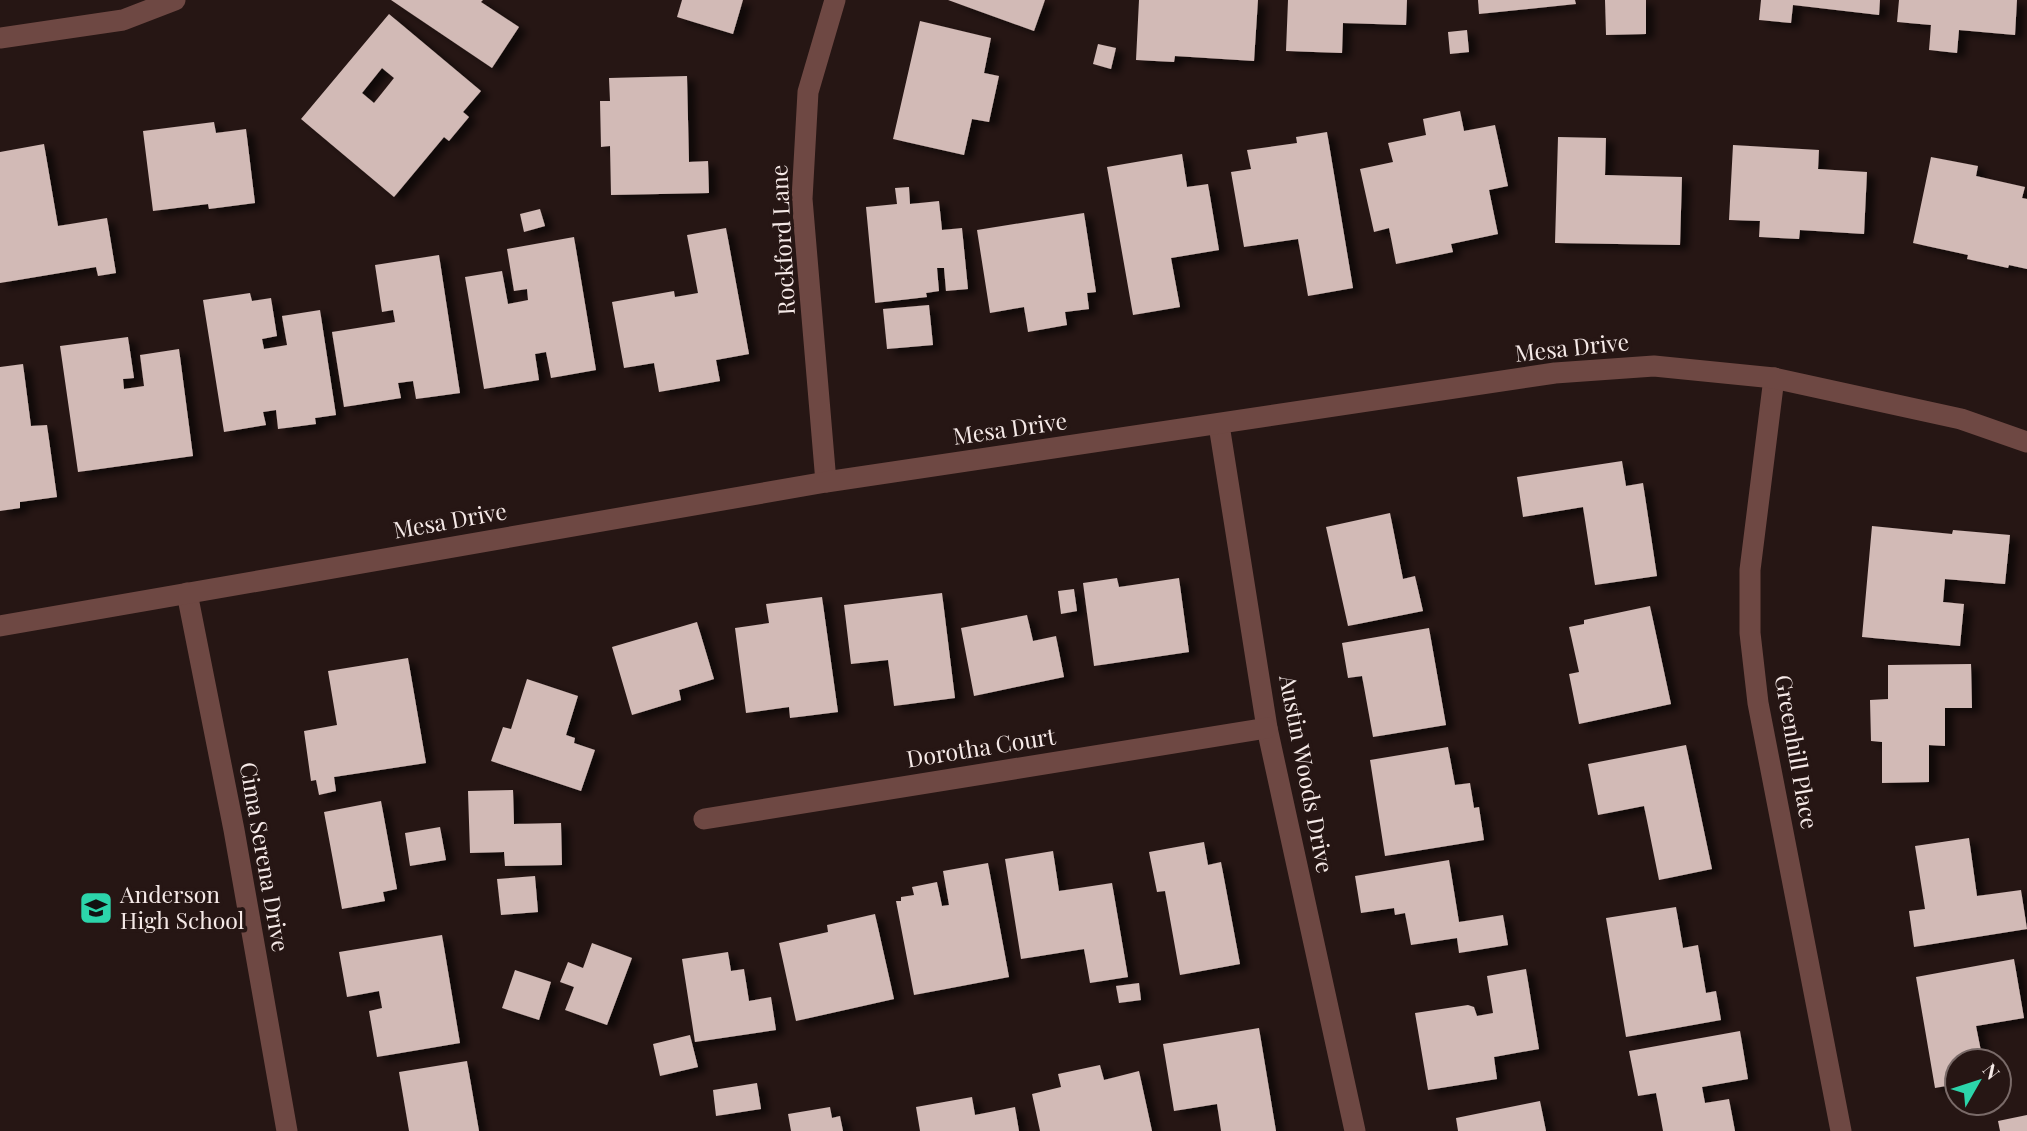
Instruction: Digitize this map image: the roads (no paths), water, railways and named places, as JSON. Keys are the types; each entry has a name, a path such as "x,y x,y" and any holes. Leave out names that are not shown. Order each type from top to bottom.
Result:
{"street":[{"path":"0,38 123,20 175,0"},
{"name":"Rockford Lane","path":"826,482 802,199 808,92 835,0"},
{"name":"Mesa Drive","path":"0,626 826,482 1568,372 1654,366 1774,378 1961,419 2027,442"},
{"name":"Greenhill Place","path":"1774,378 1750,570 1750,633 1758,703 1841,1131"},
{"name":"Austin Woods Drive","path":"1219,425 1267,728 1355,1131"},
{"name":"Cima Serena Drive","path":"187,593 234,830 286,1131"},
{"name":"Dorotha Court","path":"704,820 1267,728"}],"place":[{"name":"Anderson High School","path":"96,908"}]}
